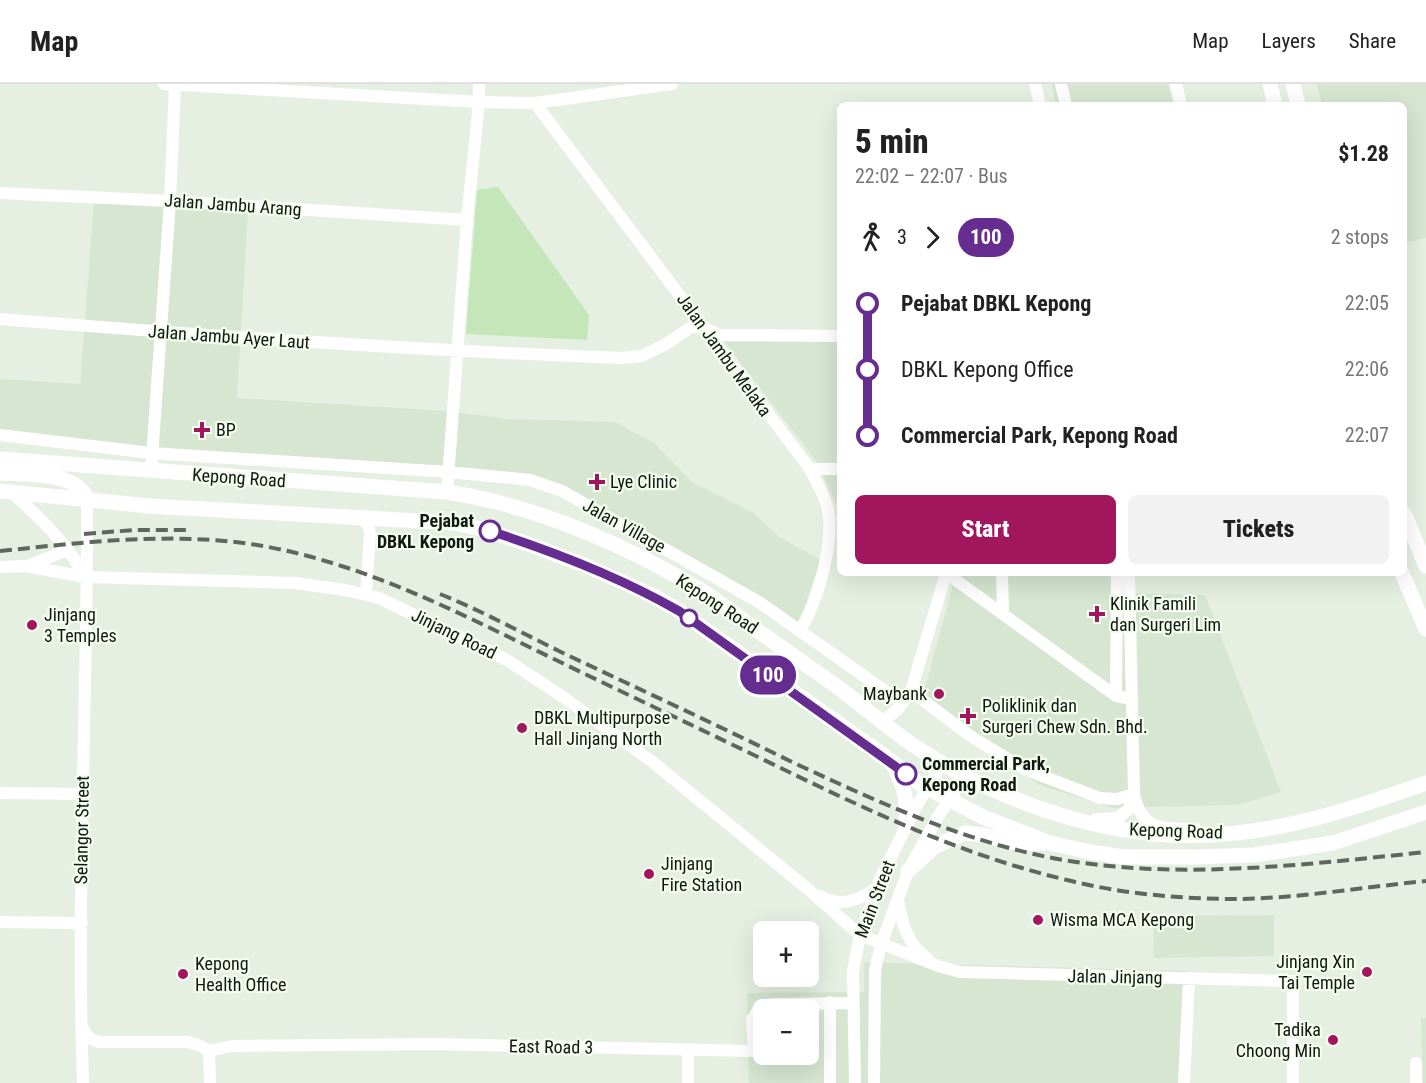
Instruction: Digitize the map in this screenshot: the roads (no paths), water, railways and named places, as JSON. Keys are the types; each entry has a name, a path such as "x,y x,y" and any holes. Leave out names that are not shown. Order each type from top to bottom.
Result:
{"main road":[{"path":"1270,84 1274,102"},
{"path":"1293,84 1297,102"},
{"name":"Kepong Road","path":"0,459 151,472 447,492 478,497 545,516 660,567 708,595 882,722 965,776 1061,815 1110,828 1171,835 1230,833 1300,824 1364,806 1426,783"},
{"path":"0,473 59,478 78,485 87,499"},
{"name":"Kepong Road","path":"5,491 159,507 455,523 528,543 627,583 679,611 928,789 982,818 1050,843 1090,852 1124,856 1254,855 1333,843 1426,812"},
{"path":"1407,520 1426,566"},
{"path":"1403,576 1426,629"},
{"path":"892,764 908,804 906,827"},
{"path":"1406,790 1426,776"},
{"path":"908,871 934,847 965,833 1019,844 1050,843"}],"street":[{"path":"447,492 466,220 479,84"},
{"path":"151,472 170,201 169,85 535,103 622,88 672,84"},
{"path":"1035,84 1039,102"},
{"path":"1060,84 1065,102"},
{"path":"1176,84 1180,102"},
{"name":"Jalan Jambu Melaka","path":"535,103 810,469 827,504 830,526 824,569 806,622 799,631"},
{"name":"Jalan Jambu Arang","path":"0,193 170,201 466,220"},
{"name":"Jalan Jambu Ayer Laut","path":"0,319 458,352 620,358 642,356 693,326 706,329"},
{"path":"706,329 720,335 837,336"},
{"name":"Kepong Road","path":"0,435 151,453 449,472"},
{"path":"810,469 837,469"},
{"name":"Jalan Village","path":"449,472 530,480 562,491 759,602 902,703"},
{"path":"5,491 46,524 68,549 85,577"},
{"name":"Selangor Street","path":"83,1083 81,1022 87,499"},
{"path":"359,518 368,524 370,533 366,595"},
{"name":"Jinjang Road","path":"26,566 68,549"},
{"name":"Jinjang Road","path":"0,567 26,566 85,577 296,583 379,598 507,660 566,699 654,763 809,890"},
{"path":"882,722 911,691 945,576"},
{"path":"950,576 1116,696 1132,699"},
{"path":"1002,576 1003,614"},
{"path":"1116,696 1117,576"},
{"path":"1130,576 1134,794 1140,815 1150,824 1160,826 1193,829 1269,828"},
{"path":"911,691 969,735 1024,769 1100,798 1117,799 1134,794"},
{"name":"Main Street","path":"855,1083 853,971 860,935 877,888 906,827 942,763"},
{"name":"Main Street","path":"874,1083 875,970 881,944 908,871 948,800 965,776"},
{"path":"0,793 83,794"},
{"path":"1061,815 1108,820 1118,818 1129,809 1134,794"},
{"path":"809,890 831,902 850,902 864,897 877,888"},
{"name":"Jalan Jinjang","path":"809,890 860,935 938,966 960,972 1293,981 1293,1083"},
{"name":"Jalan Jinjang","path":"898,894 900,911 912,945 938,966"},
{"path":"0,922 82,923"},
{"path":"1184,1083 1189,978"},
{"path":"830,1002 830,1083"},
{"name":"East Road 3","path":"209,1051 232,1046 435,1044 754,1052 752,1020 758,1010 772,1004 853,1002"},
{"path":"81,1022 91,1040 188,1042 201,1046 209,1051 210,1083"},
{"path":"688,1050 688,1083"},
{"path":"1416,1063 1416,1083"}],"railway":[{"path":"84,534 134,530 188,530"},
{"path":"0,551 132,539 197,539 263,546 340,565 449,609 910,828 987,857 1088,885 1152,895 1239,899 1426,881"},
{"path":"440,594 859,793 965,835 1002,846 1076,862 1163,869 1251,868 1426,852"}],"place":[{"name":"BP","path":"202,430"},
{"name":"Lye Clinic","path":"597,482"},
{"name":"Pejabat DBKL Kepong","path":"490,531"},
{"name":"Klinik Famili dan Surgeri Lim","path":"1097,614"},
{"name":"Jinjang 3 Temples","path":"32,625"},
{"name":"Maybank","path":"939,694"},
{"name":"Poliklinik dan Surgeri Chew Sdn. Bhd.","path":"968,716"},
{"name":"DBKL Multipurpose Hall Jinjang North","path":"522,728"},
{"name":"Commercial Park, Kepong Road","path":"906,774"},
{"name":"Jinjang Fire Station","path":"649,874"},
{"name":"Wisma MCA Kepong","path":"1038,920"},
{"name":"Jinjang Xin Tai Temple","path":"1367,972"},
{"name":"Kepong Health Office","path":"183,974"},
{"name":"Tadika Choong Min","path":"1333,1040"}]}
